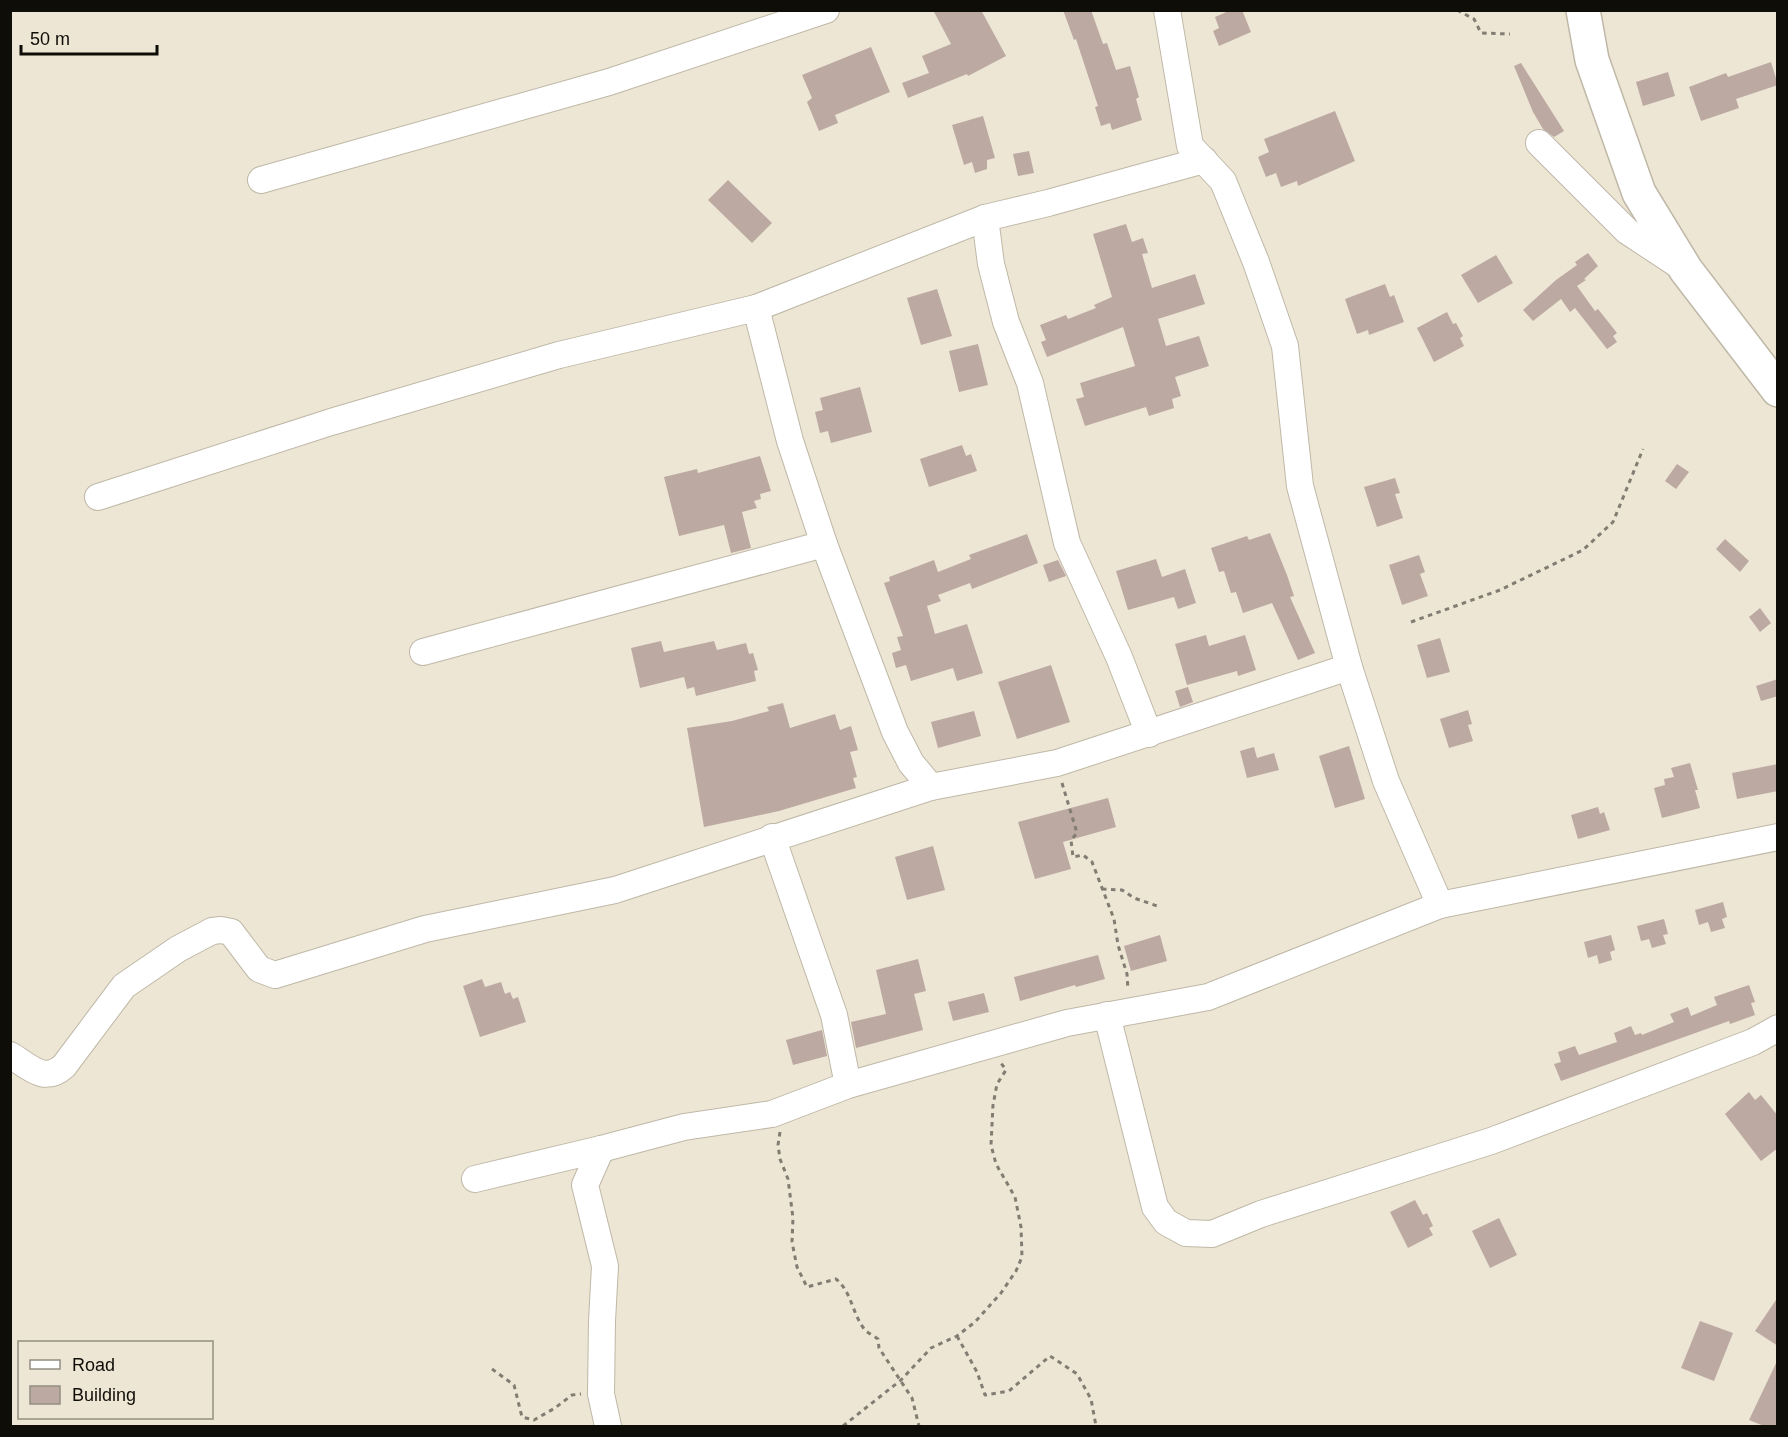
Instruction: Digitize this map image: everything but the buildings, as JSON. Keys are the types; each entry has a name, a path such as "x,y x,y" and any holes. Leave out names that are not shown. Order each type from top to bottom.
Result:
{"main road":[{"path":"1583,10 1592,60 1639,193 1686,270 1778,390"}],"street":[{"path":"261,180 609,82 826,10"},
{"path":"1167,10 1190,146 1223,181 1256,262 1285,346 1300,486 1349,667 1386,781 1440,905"},
{"path":"1539,143 1627,231 1686,270"},
{"path":"98,497 331,423 559,355 756,308 985,218 1204,160"},
{"path":"985,218 994,274 1006,322 1030,383 1067,543 1119,657 1149,734"},
{"path":"756,308 790,441 824,544 895,732 911,763 931,787"},
{"path":"423,652 824,544"},
{"path":"10,1055 42,1074 56,1073 64,1066 124,986 178,949 212,931 231,932 259,969 275,975 425,928 615,890 931,787 1057,763 1349,667"},
{"path":"772,837 834,1015 848,1085"},
{"path":"475,1179 684,1127 772,1114 848,1085 1067,1023 1208,997 1440,905 1778,837"},
{"path":"1107,1016 1155,1207 1166,1222 1186,1233 1212,1234 1261,1214 1491,1141 1753,1042 1778,1028"},
{"path":"601,1149 585,1185 605,1266 601,1394 608,1426"}],"path":[{"path":"1457,10 1474,19 1481,33 1510,34"},
{"path":"1412,622 1500,590 1583,550 1613,522 1643,449"},
{"path":"1057,763 1077,833 1071,840 1073,857 1083,855 1092,862 1114,919 1118,945 1127,974 1128,991 1107,1016"},
{"path":"1102,889 1122,890 1134,898 1160,908"},
{"path":"843,1426 901,1380 931,1348 957,1336 975,1322 1001,1293 1016,1271 1022,1257 1021,1227 1015,1197 996,1164 991,1144 997,1084 1006,1070 988,1045"},
{"path":"772,1114 781,1133 778,1145 780,1159 788,1179 793,1218 792,1242 797,1267 807,1287 836,1279 845,1287 866,1330 878,1339 879,1348 912,1398 919,1426"},
{"path":"957,1336 977,1372 985,1395 1009,1391 1050,1356 1077,1374 1091,1399 1096,1426"},
{"path":"492,1369 514,1385 522,1417 534,1420 572,1395 601,1394"}]}
